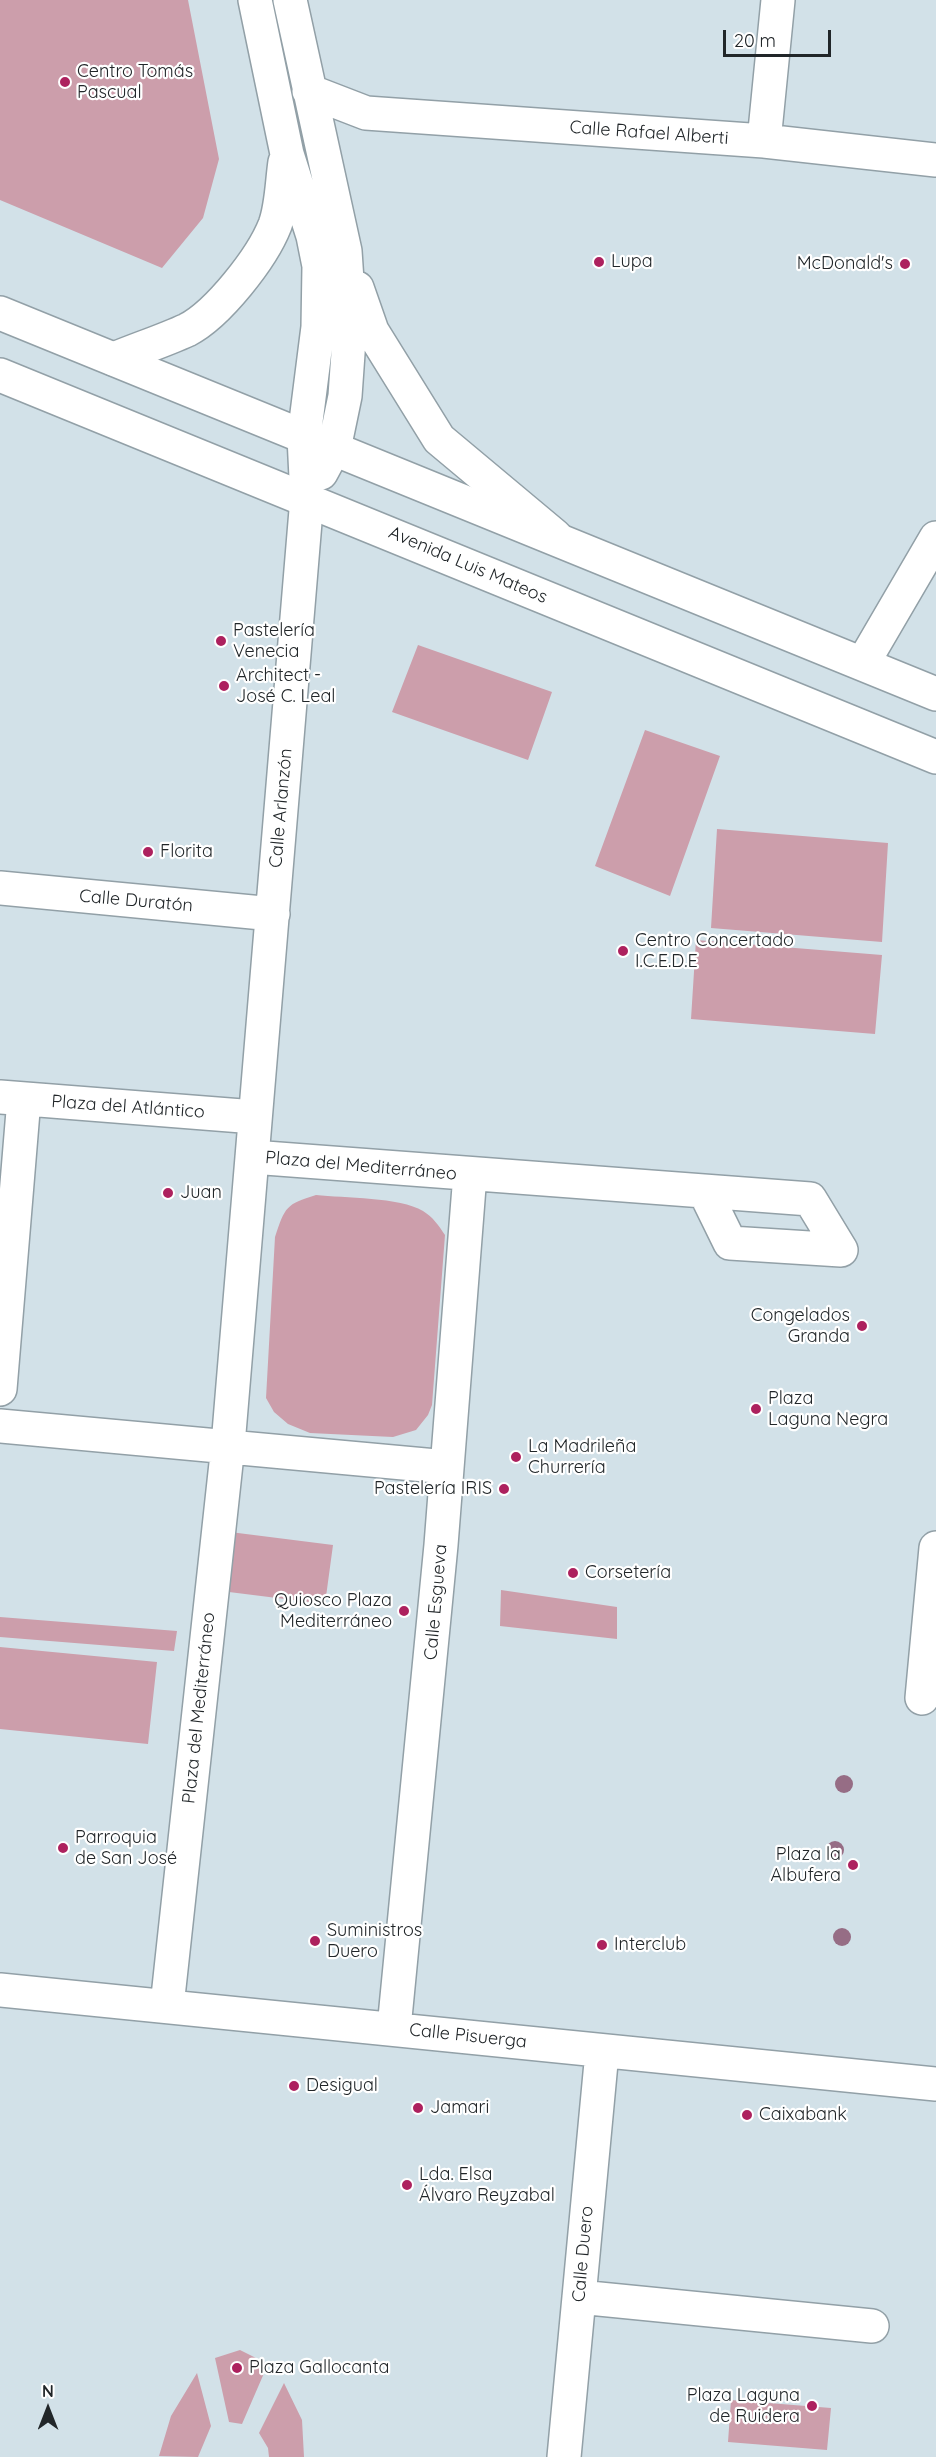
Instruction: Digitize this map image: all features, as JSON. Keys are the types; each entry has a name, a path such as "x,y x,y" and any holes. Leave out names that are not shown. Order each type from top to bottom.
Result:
{"main road":[{"path":"114,359 189,329 223,300 252,267 274,226 279,209 286,154 255,0"},
{"path":"290,0 345,251 372,331 439,439 561,541"},
{"path":"764,141 778,0"},
{"name":"Calle Rafael Alberti","path":"309,91 362,113 764,141 936,160"},
{"path":"325,167 338,139 362,113"},
{"name":"Calle Arlanzón","path":"255,1117 307,498 304,437 318,327 319,266 313,236 286,154"},
{"path":"307,498 334,449 345,396 350,325 345,251"},
{"path":"0,313 936,694"},
{"name":"Avenida Luis Mateos","path":"0,375 307,498 747,681 936,756"},
{"path":"863,663 936,538"},
{"name":"Calle Duratón","path":"0,888 273,914"},
{"path":"0,1389 12,1098"},
{"name":"Plaza del Atlántico","path":"12,1098 255,1117"},
{"name":"Plaza del Mediterráneo","path":"167,2006 228,1445 255,1117"},
{"name":"Plaza del Mediterráneo","path":"252,1157 470,1174"},
{"path":"470,1174 705,1192"},
{"name":"Calle Esgueva","path":"394,2028 433,1633 470,1174"},
{"path":"0,1426 228,1445 447,1467"},
{"path":"922,1698 936,1548"},
{"name":"Calle Pisuerga","path":"0,1990 936,2084"},
{"name":"Calle Duero","path":"564,2457 602,2052"},
{"path":"579,2297 872,2326"}],"shaded area":[{"path":"0,0 188,0 219,159 203,218 162,268 0,200"},
{"path":"418,645 552,692 528,760 392,712"},
{"path":"645,730 720,756 670,896 595,866"},
{"path":"717,829 888,843 882,942 711,928"},
{"path":"696,940 882,955 875,1034 691,1019"},
{"path":"316,1195 371,1199 413,1206 430,1216 445,1235 432,1405 428,1415 416,1430 393,1437 310,1433 288,1424 274,1412 266,1398 275,1237 281,1219 288,1208 298,1201"},
{"path":"230,1532 333,1545 325,1604 221,1591"},
{"path":"501,1590 617,1607 617,1639 500,1626"},
{"path":"0,1617 177,1631 174,1651 0,1637"},
{"path":"0,1647 157,1662 148,1744 0,1729"},
{"path":"240,2350 268,2364 242,2424 229,2422 215,2358"},
{"path":"197,2373 211,2426 198,2457 159,2456 171,2416"},
{"path":"284,2383 302,2420 304,2457 269,2457 268,2448 259,2433"},
{"path":"731,2400 831,2408 827,2450 728,2442"}],"place":[{"name":"Centro Tomás Pascual","path":"65,82"},
{"name":"Lupa","path":"599,262"},
{"name":"McDonald's","path":"905,264"},
{"name":"Pastelería Venecia","path":"221,641"},
{"name":"Architect - José C. Leal","path":"224,686"},
{"name":"Florita","path":"148,852"},
{"name":"Centro Concertado I.C.E.D.E","path":"623,951"},
{"name":"Juan","path":"168,1193"},
{"name":"Congelados Granda","path":"862,1326"},
{"name":"Plaza Laguna Negra","path":"756,1409"},
{"name":"La Madrileña Churrería","path":"516,1457"},
{"name":"Pastelería IRIS","path":"504,1489"},
{"name":"Corsetería","path":"573,1573"},
{"name":"Quiosco Plaza Mediterráneo","path":"404,1611"},
{"name":"Parroquia de San José","path":"63,1848"},
{"name":"Plaza la Albufera","path":"853,1865"},
{"name":"Suministros Duero","path":"315,1941"},
{"name":"Interclub","path":"602,1945"},
{"name":"Desigual","path":"294,2086"},
{"name":"Jamari","path":"418,2108"},
{"name":"Caixabank","path":"747,2115"},
{"name":"Lda. Elsa Álvaro Reyzabal","path":"407,2185"},
{"name":"Plaza Gallocanta","path":"237,2368"},
{"name":"Plaza Laguna de Ruidera","path":"812,2406"}]}
